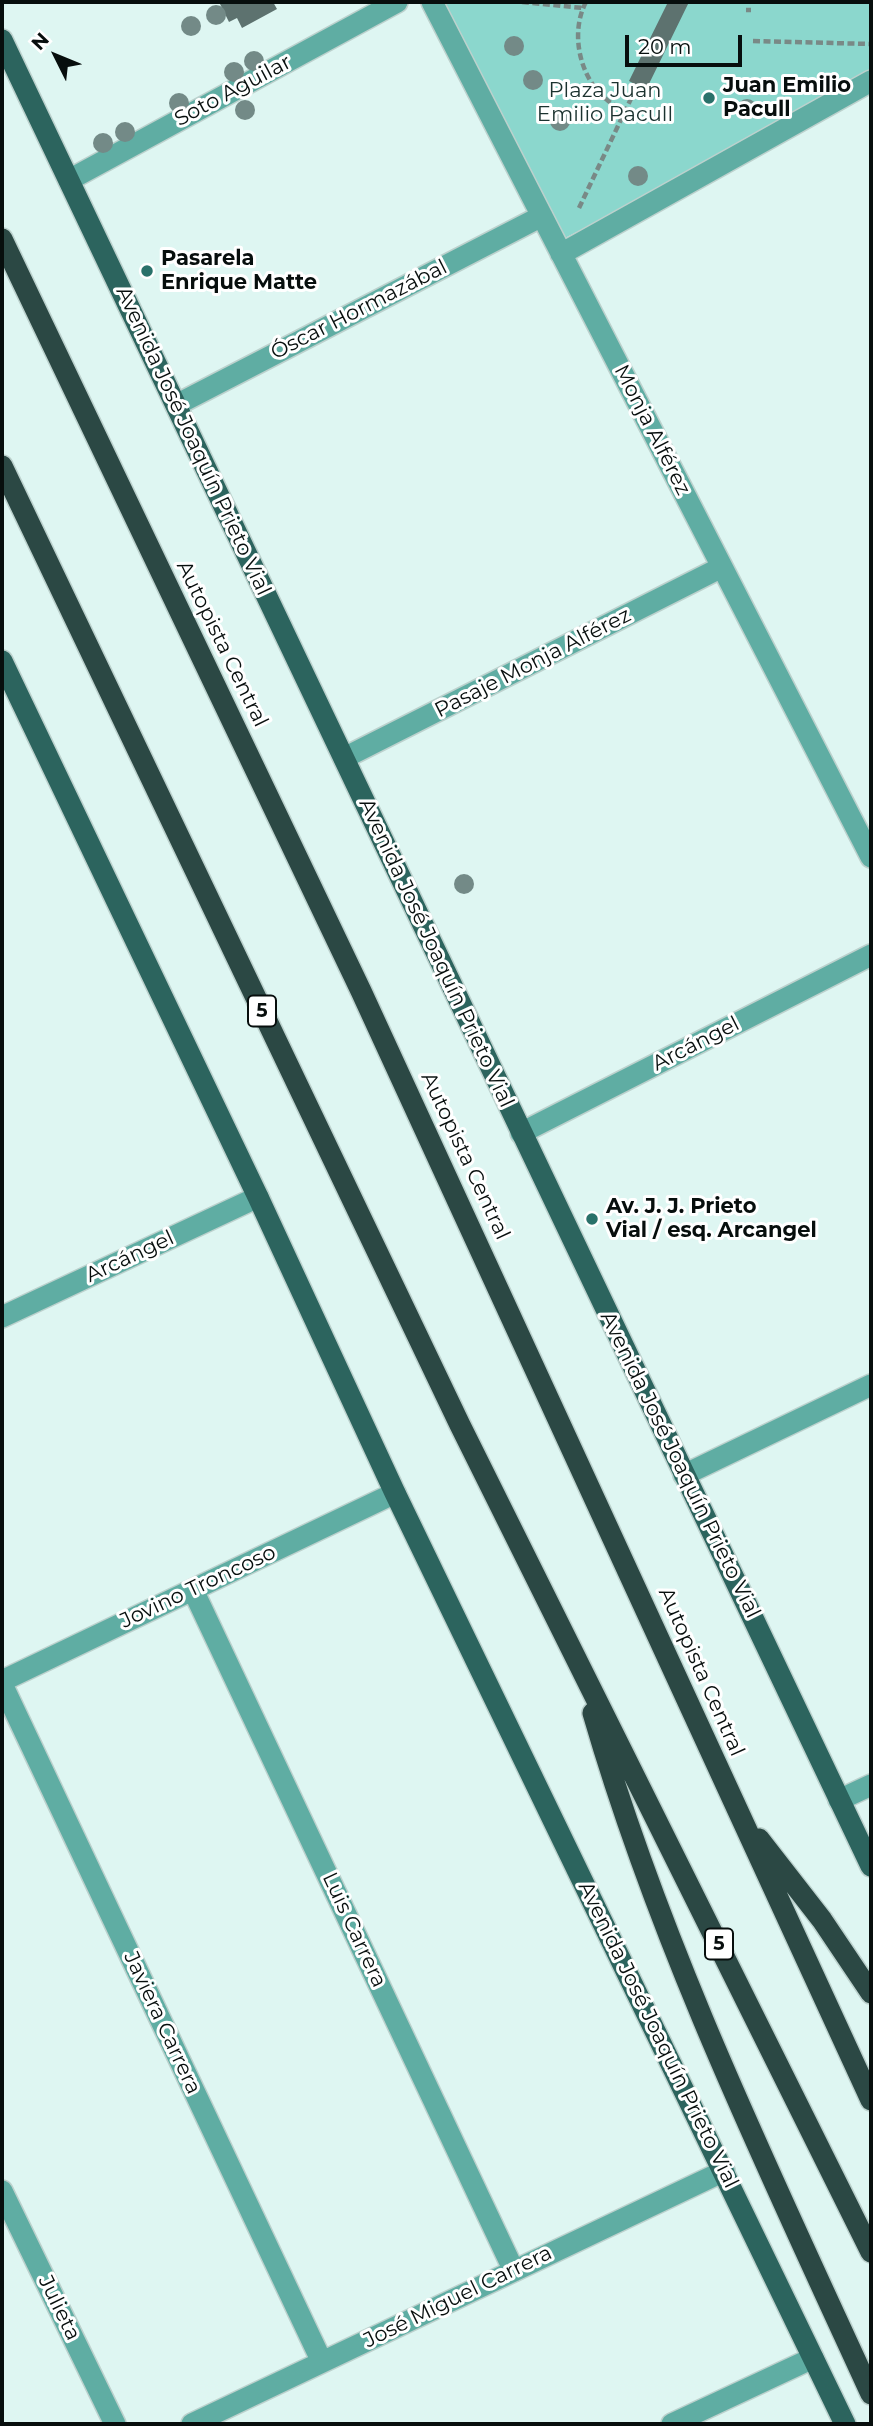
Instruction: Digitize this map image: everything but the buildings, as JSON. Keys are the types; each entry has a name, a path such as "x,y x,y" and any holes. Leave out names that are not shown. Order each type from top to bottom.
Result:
{"highway":[{"name":"Autopista Central","path":"2,239 378,1028 871,2101"},
{"name":"5","path":"2,466 454,1412 871,2252"},
{"path":"578,1661 624,1812 698,2008 871,2394"},
{"path":"735,1807 822,1920 871,1993"}],"main road":[{"name":"Avenida José Joaquín Prieto Vial","path":"2,40 871,1866"},
{"name":"Avenida José Joaquín Prieto Vial","path":"2,661 258,1197 395,1493 845,2424"}],"street":[{"name":"Soto Aguilar","path":"69,180 397,2"},
{"name":"Monja Alférez","path":"432,2 871,857"},
{"path":"561,254 871,80"},
{"name":"Óscar Hormazábal","path":"176,405 542,216"},
{"name":"Pasaje Monja Alférez","path":"344,758 722,567"},
{"name":"Arcángel","path":"521,1133 871,955"},
{"name":"Arcángel","path":"2,1317 258,1197"},
{"path":"684,1475 871,1385"},
{"name":"Jovino Troncoso","path":"2,1683 395,1493"},
{"name":"Luis Carrera","path":"193,1590 514,2271"},
{"name":"Javiera Carrera","path":"2,1683 322,2362"},
{"path":"839,1800 871,1785"},
{"name":"José Miguel Carrera","path":"192,2424 724,2171"},
{"name":"Julieta","path":"2,2191 115,2424"},
{"path":"672,2424 814,2358"}],"path":[{"path":"522,2 583,8"},
{"path":"586,2 578,33 580,57 590,80 606,99 625,110"},
{"path":"753,41 871,44"},
{"path":"578,210 637,86"}],"green space":[{"name":"Plaza Juan Emilio Pacull","path":"439,2 871,2 871,83 561,240"}],"place":[{"name":"Juan Emilio Pacull","path":"709,98"},
{"name":"Pasarela Enrique Matte","path":"147,271"},
{"name":"Av. J. J. Prieto Vial / esq. Arcangel","path":"592,1219"}]}
